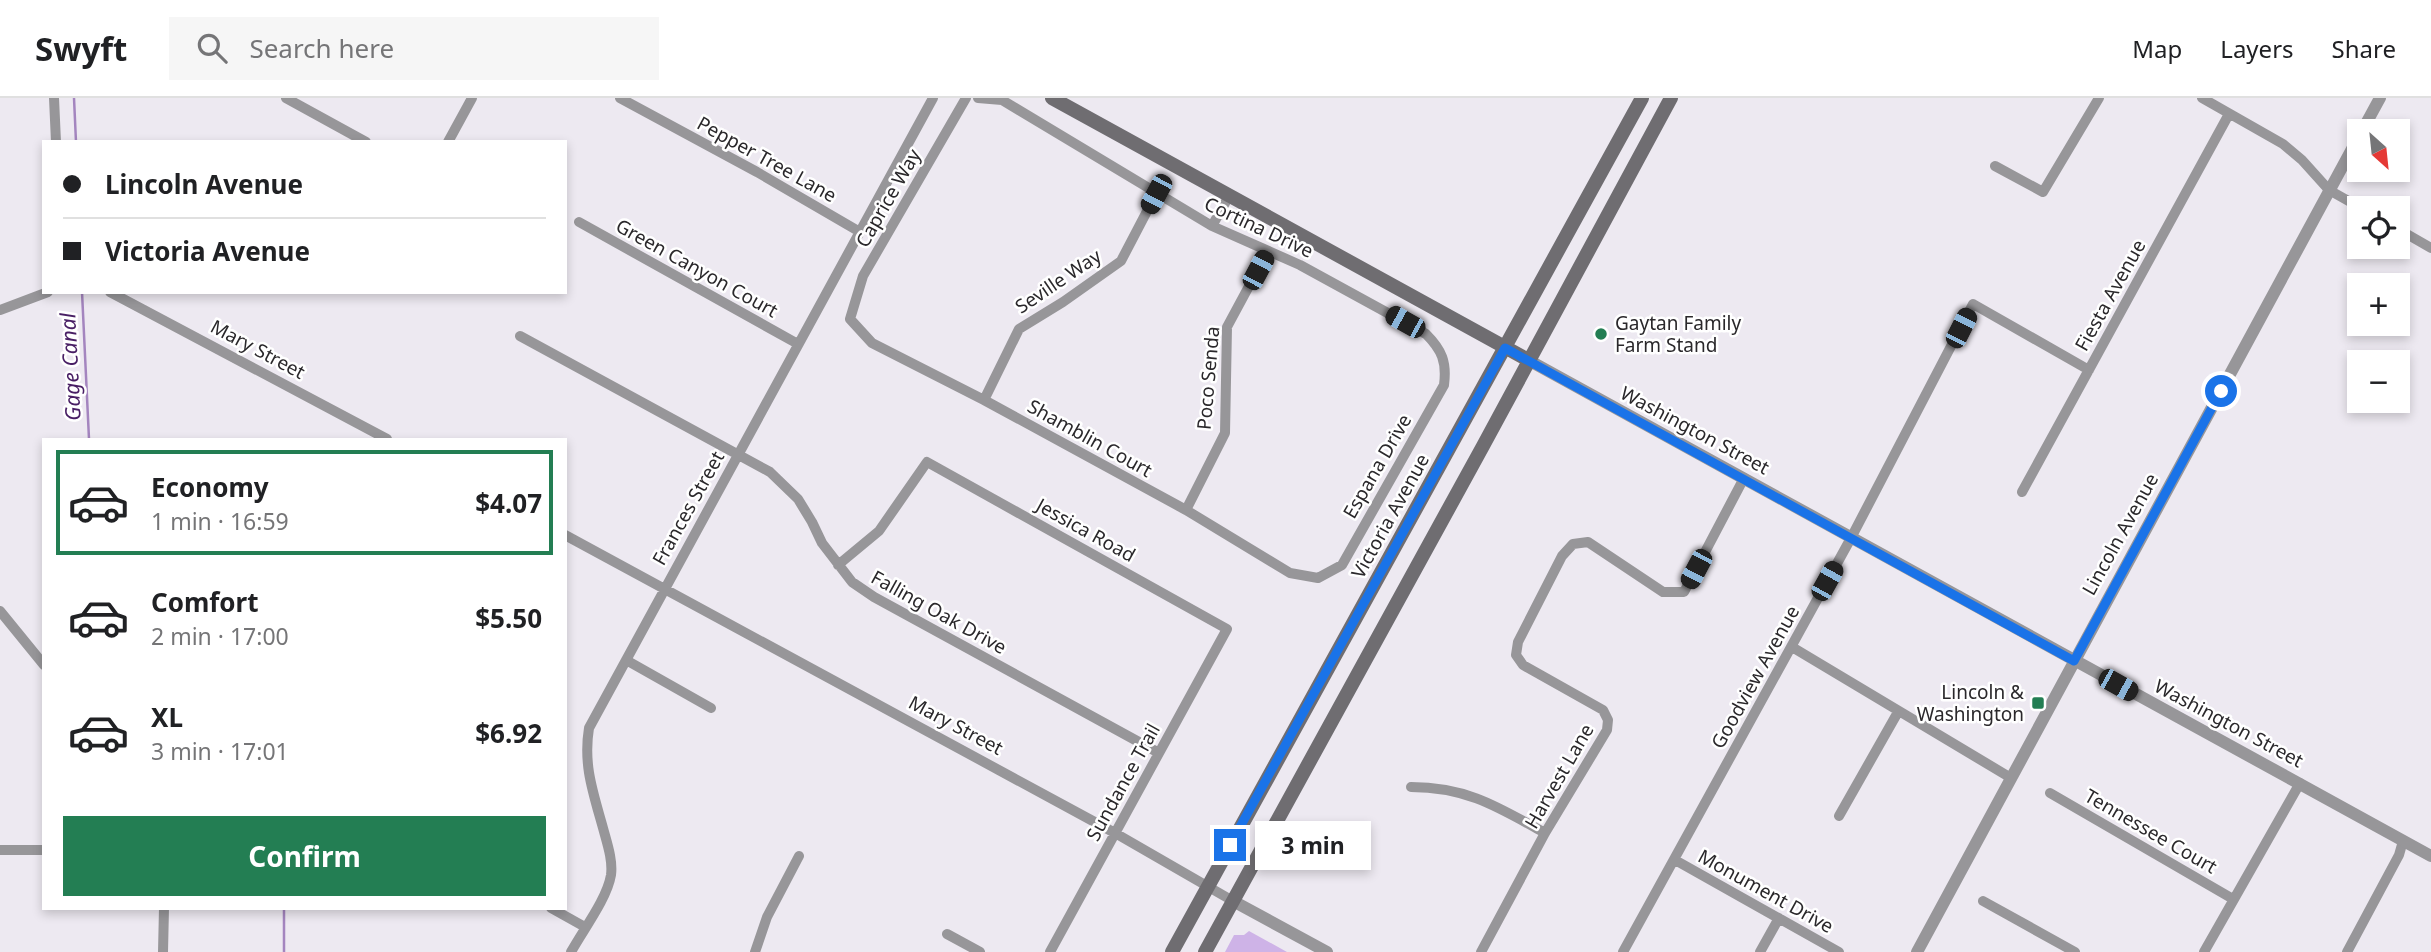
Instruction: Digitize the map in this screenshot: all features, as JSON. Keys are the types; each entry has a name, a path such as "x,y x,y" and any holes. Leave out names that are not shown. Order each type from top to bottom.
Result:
{"main road":[{"name":"Washington Street","path":"1052,98 1530,360"},
{"name":"Victoria Avenue","path":"1172,952 1642,98"},
{"path":"1205,952 1671,98"}],"street":[{"path":"54,98 56,140"},
{"path":"286,98 362,140"},
{"path":"449,140 472,98"},
{"name":"Frances Street","path":"571,952 606,891 611,874 610,853 585,752 589,728 933,98"},
{"name":"Caprice Way","path":"850,319 863,276 966,98"},
{"name":"Cortina Drive","path":"978,98 1002,100 1212,226 1300,265 1426,334 1438,346 1444,358"},
{"path":"1995,166 2043,192 2098,98"},
{"path":"2202,98 2283,144 2302,159 2329,190 2347,200"},
{"name":"Lincoln Avenue","path":"2368,119 2380,98"},
{"name":"Pepper Tree Lane","path":"627,100 860,232"},
{"name":"Fiesta Avenue","path":"2022,492 2229,114"},
{"name":"Lincoln Avenue","path":"1917,952 2347,157"},
{"name":"Seville Way","path":"984,400 1019,329 1121,261 1156,194"},
{"path":"1212,226 1229,196"},
{"name":"Green Canyon Court","path":"579,222 798,344"},
{"path":"2410,236 2431,248"},
{"name":"Poco Senda","path":"1186,510 1225,433 1227,327 1268,251"},
{"path":"0,310 43,294"},
{"name":"Mary Street","path":"114,294 385,438"},
{"name":"Goodview Avenue","path":"1623,952 1851,538 1973,304 2090,370"},
{"name":"Shamblin Court","path":"850,319 873,343 1186,510 1290,573 1318,579"},
{"name":"Falling Oak Drive","path":"520,336 770,472 798,499 822,543 852,582 874,597 1159,753"},
{"name":"Espana Drive","path":"1318,579 1342,565 1349,553 1444,385 1444,358"},
{"name":"Washington Street","path":"1530,360 2431,856"},
{"name":"Jessica Road","path":"838,565 879,531 928,462 1227,629"},
{"name":"Harvest Lane","path":"1481,952 1545,833 1607,730 1608,720 1603,710 1523,665 1516,655 1518,642 1562,555 1573,544 1588,542 1663,592 1684,592 1744,478"},
{"name":"Mary Street","path":"567,536 1327,952"},
{"path":"0,611 42,663"},
{"name":"Sundance Trail","path":"1050,952 1227,629"},
{"path":"1792,647 2011,778"},
{"path":"626,660 711,708"},
{"path":"1839,816 1898,712"},
{"path":"2204,952 2300,783"},
{"path":"1410,787 1462,792 1489,802 1545,833"},
{"name":"Tennessee Court","path":"2050,793 2233,899"},
{"path":"2347,952 2399,855 2403,841"},
{"path":"0,850 42,850"},
{"path":"755,952 767,917 799,856"},
{"name":"Monument Drive","path":"1675,860 1839,952"},
{"path":"1983,901 2062,949 2076,952"},
{"path":"163,952 164,910"},
{"path":"555,910 585,927"},
{"path":"1760,952 1779,918"},
{"path":"947,933 980,952"}],"shaded area":[{"path":"1249,931 1287,952 1225,952 1234,935 1244,935"}],"waterway":[{"name":"Gage Canal","path":"74,98 76,140"},
{"name":"Gage Canal","path":"82,294 89,438"},
{"name":"Gage Canal","path":"284,910 284,952"}],"place":[{"name":"Gaytan Family Farm Stand","path":"1601,334"},
{"name":"Lincoln & Washington","path":"2038,703"}],"route":[{"path":"1230,845 1505,348 2074,661 2221,391"}]}
